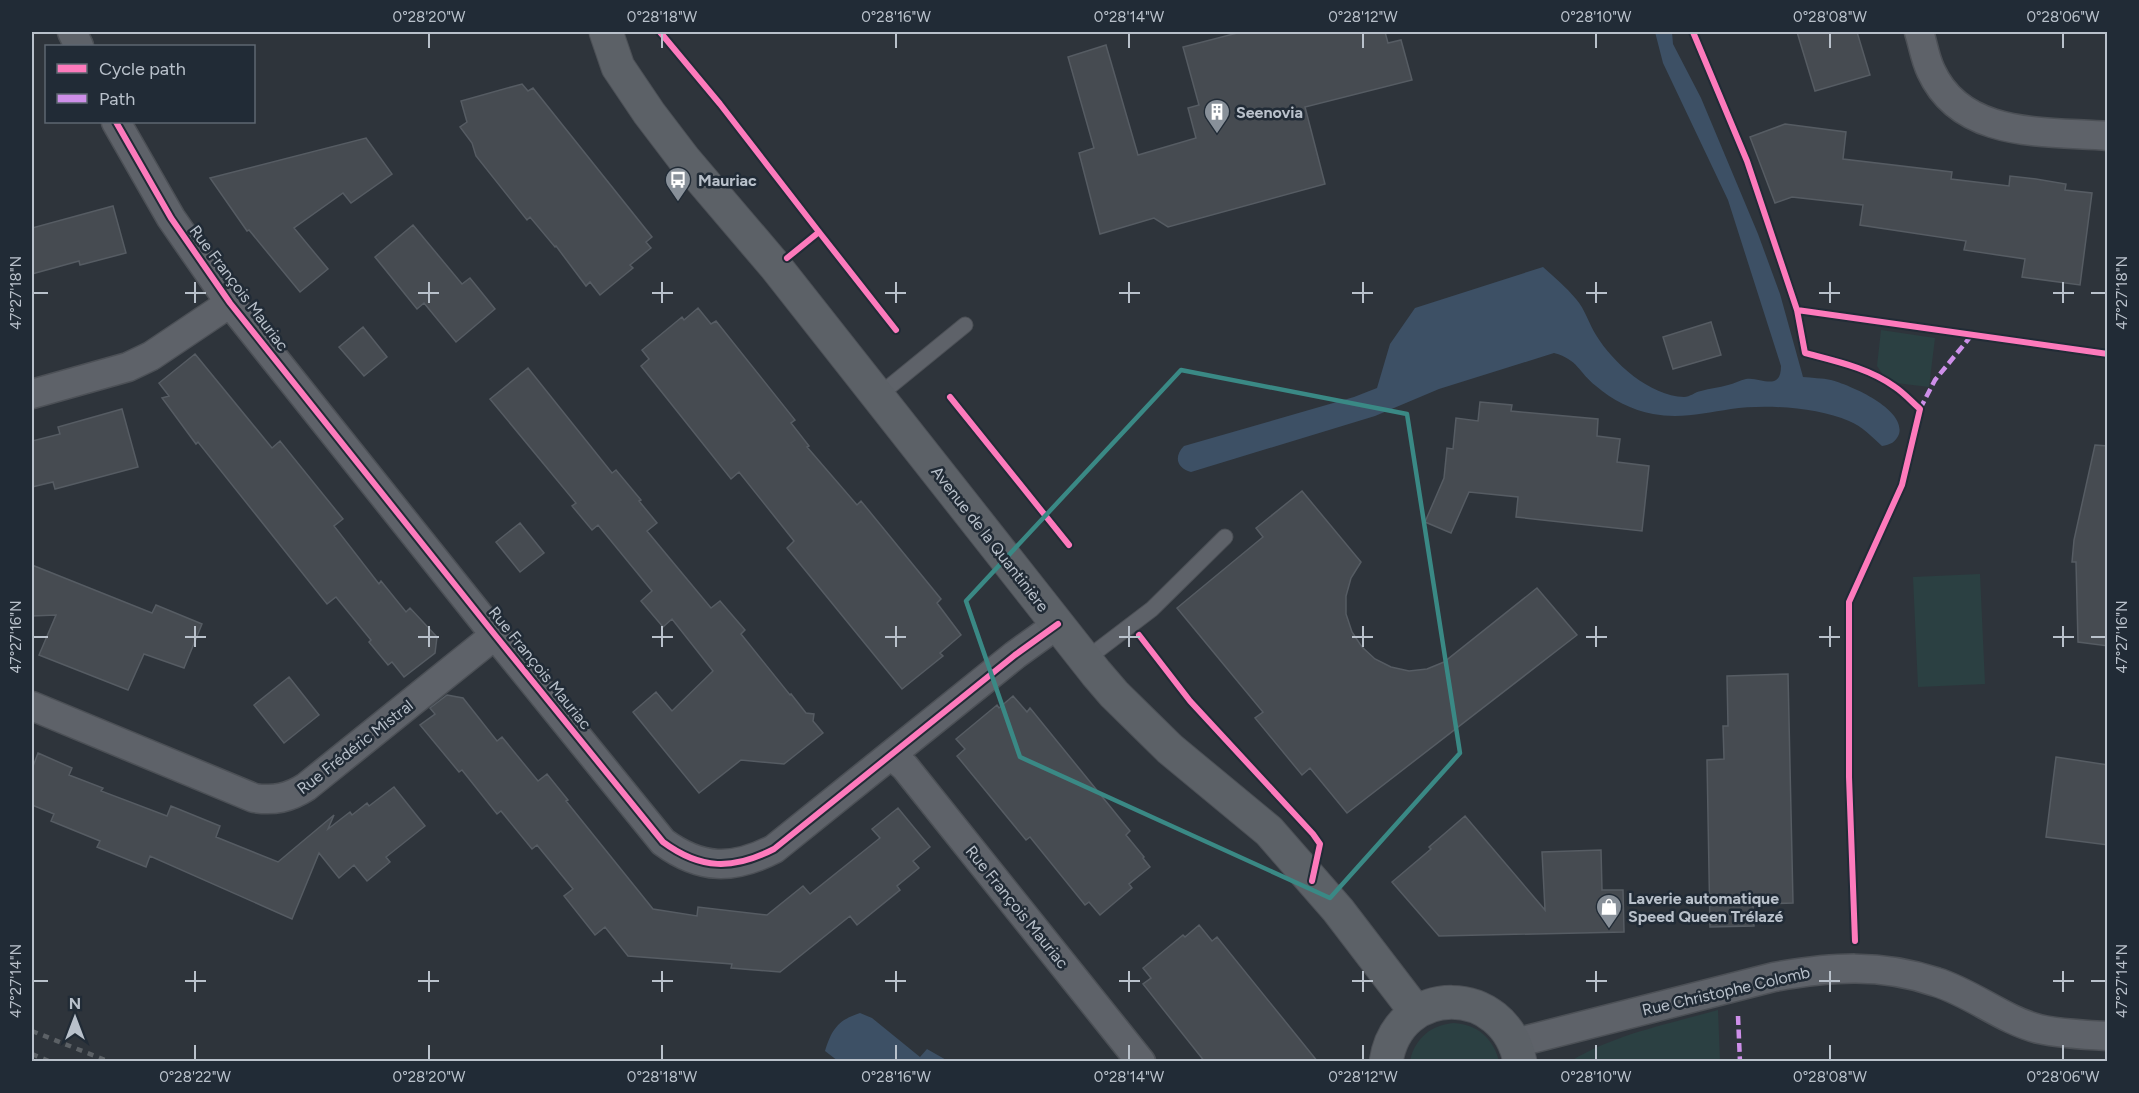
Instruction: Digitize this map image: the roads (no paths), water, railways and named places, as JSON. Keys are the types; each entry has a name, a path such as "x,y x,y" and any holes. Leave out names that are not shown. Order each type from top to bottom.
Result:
{"street":[{"name":"Avenue de la Quantinière","path":"606,32 618,67 684,159 776,267 1085,660 1114,694 1170,749 1269,831 1338,910 1416,1012"},
{"path":"1919,32 1931,71 1943,91 1973,117 2005,128 2108,136"},
{"name":"Rue François Mauriac","path":"117,123 171,218 230,303 663,842 679,854 718,865 757,858 774,849 1015,655 1058,624"},
{"path":"32,394 128,367 144,360 230,303"},
{"name":"Rue Frédéric Mistral","path":"32,706 254,798 269,800 284,798 306,787 495,635"},
{"name":"Rue François Mauriac","path":"891,755 905,767 1141,1062"},
{"name":"Rue Christophe Colomb","path":"1517,1052 1774,977 1858,967 1905,973 1939,982 2008,1017 2039,1029 2108,1036"},
{"path":"1386,1062 1391,1041 1416,1012 1427,1006 1449,1002 1473,1005 1494,1015 1502,1023 1517,1052"}],"lane":[{"path":"878,396 965,325"},
{"path":"1085,660 1152,609 1225,537"}],"water":[{"path":"1655,32 1672,32 1673,44 1701,98 1758,234 1780,294 1803,377 1831,380 1851,387 1886,407 1899,425 1899,434 1894,441 1882,446 1854,423 1836,416 1791,408 1731,409 1683,416 1645,412 1609,396 1590,381 1569,359 1554,353 1439,389 1375,416 1191,472 1182,468 1178,458 1184,446 1354,397 1377,388 1390,344 1415,308 1543,267 1579,303 1603,346 1622,367 1658,391 1686,397 1746,379 1768,382 1777,379 1781,366 1728,200 1663,63"},
{"path":"860,1013 872,1018 920,1057 927,1049 948,1061 838,1061 825,1051 830,1037 841,1022"}],"railway":[{"path":"32,1031 110,1062"},
{"path":"32,1054 51,1062"}],"place":[{"name":"Seenovia","path":"1217,135"},
{"name":"Mauriac","path":"678,203"},
{"name":"Laverie automatique Speed Queen Trélazé","path":"1609,930"}]}
